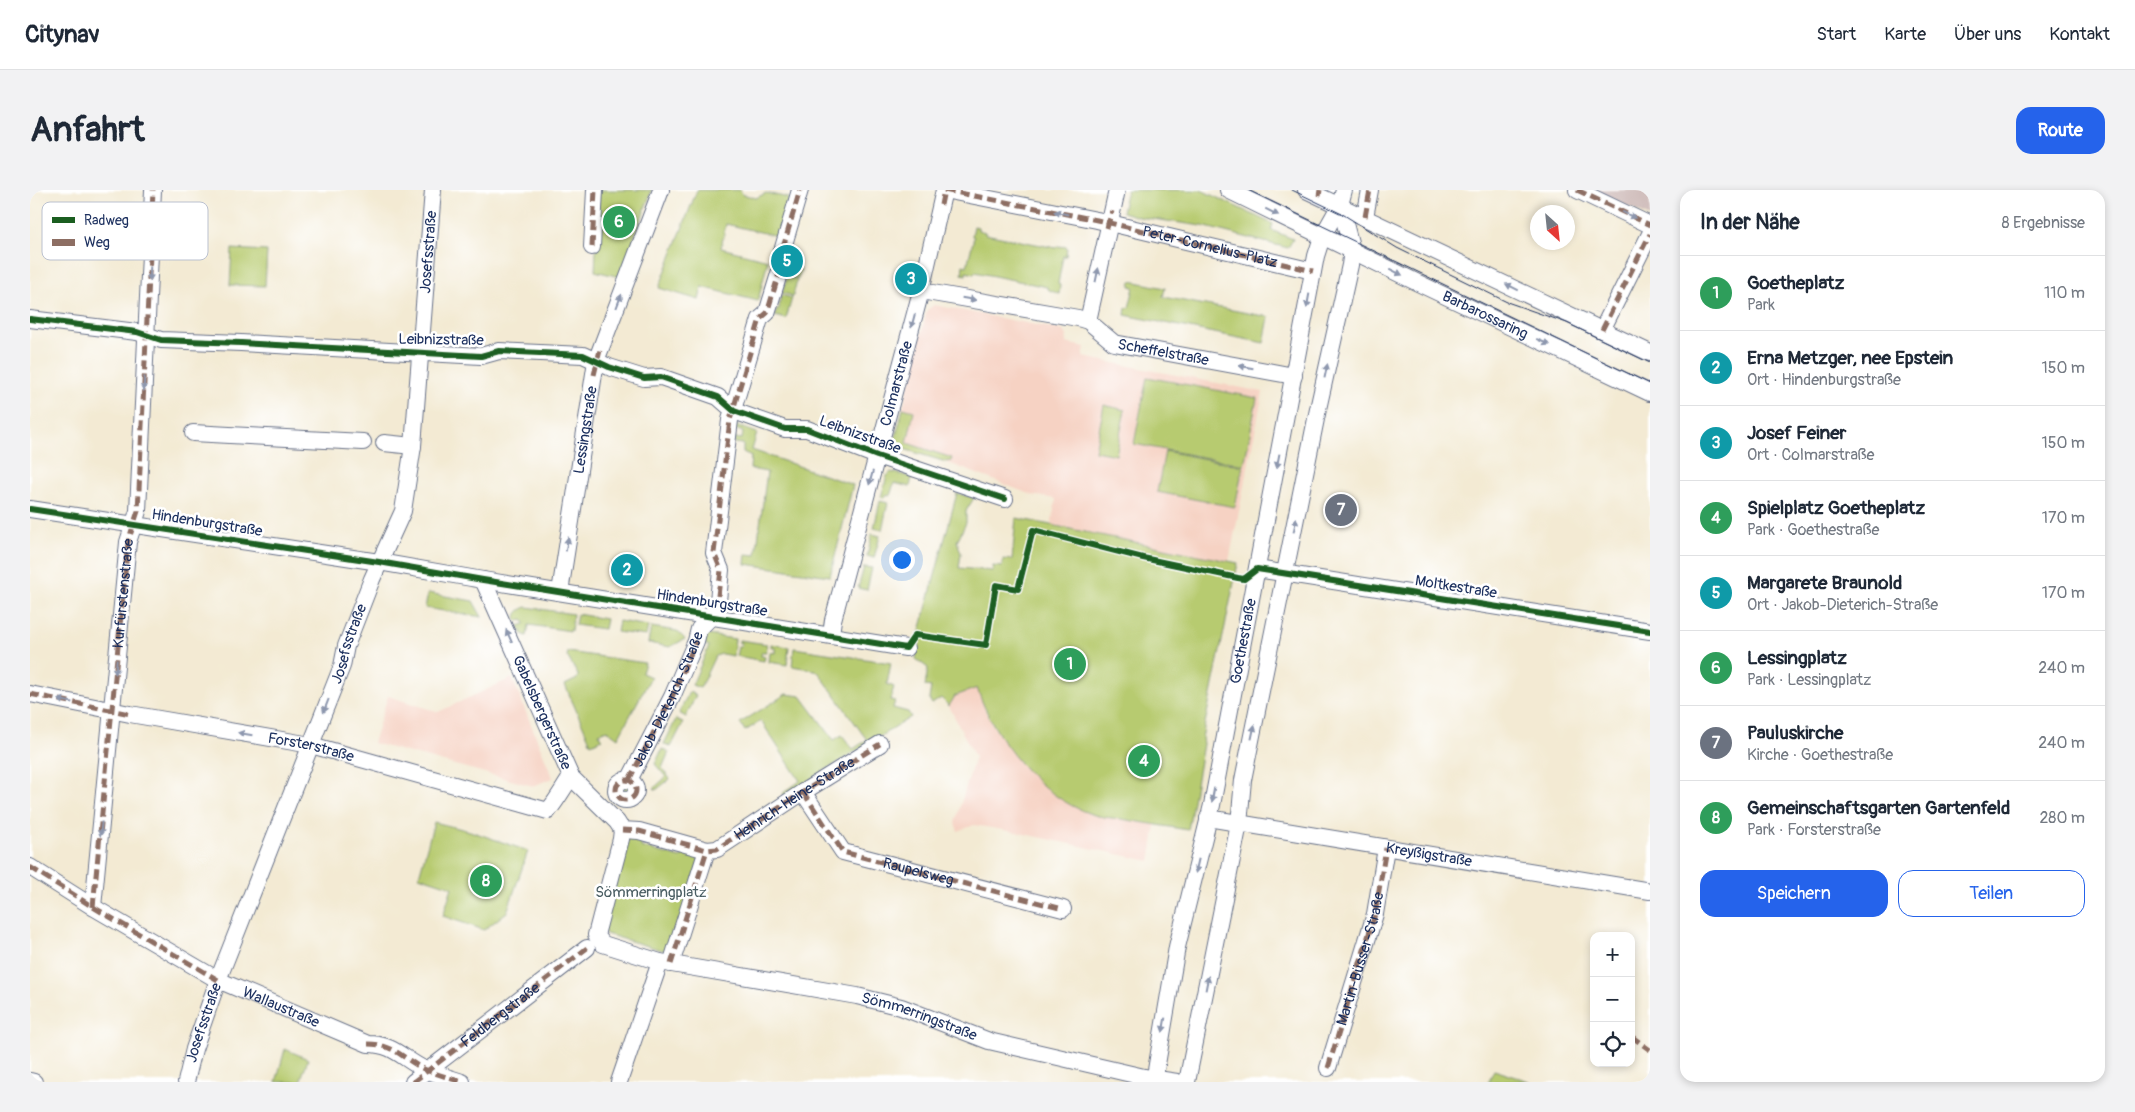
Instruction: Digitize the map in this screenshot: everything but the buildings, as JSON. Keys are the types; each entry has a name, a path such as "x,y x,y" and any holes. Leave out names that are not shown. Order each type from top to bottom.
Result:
{"street":[{"name":"Josefsstraße","path":"186,1082 194,1049 218,980 342,666 346,646 379,562 403,512 413,446 433,190"},
{"path":"592,247 595,190"},
{"name":"Lessingstraße","path":"560,592 596,361 661,190"},
{"name":"Jakob-Dieterich-Straße","path":"629,780 672,697 699,629 712,616 718,601 721,570 714,553 730,420 760,319 767,313 782,264 780,258 800,190"},
{"name":"Peter-Cornelius-Platz","path":"944,190 1108,223 1313,271"},
{"name":"Colmarstraße","path":"831,634 833,620 921,290 944,190"},
{"path":"1088,321 1108,223 1117,190"},
{"name":"Barbarossaring","path":"1228,190 1322,237 1650,393"},
{"path":"1365,217 1370,190"},
{"path":"1577,190 1650,225"},
{"path":"1315,192 1342,198 1365,217 1650,354"},
{"name":"Goethestraße","path":"1155,1080 1177,947 1208,818 1313,271 1322,237 1342,198"},
{"name":"Goethestraße","path":"1187,1082 1238,824 1243,780 1352,250 1342,198"},
{"path":"1602,330 1650,234"},
{"name":"Kurfürstenstraße","path":"93,907 128,542 138,510 150,260"},
{"name":"Scheffelstraße","path":"921,290 1088,321 1114,343 1294,376"},
{"name":"Leibnizstraße","path":"30,319 136,332 161,340 241,342 421,354 481,356 500,351 583,355 644,378 661,377 718,398 734,411 785,429 807,429 877,456 1005,498"},
{"path":"193,433 363,442"},
{"path":"384,443 413,446"},
{"name":"Hindenburgstraße","path":"30,509 379,562 831,634 906,648"},
{"name":"Moltkestraße","path":"1257,569 1650,631"},
{"name":"Gabelsbergerstraße","path":"483,580 571,777 617,822 622,830"},
{"name":"Forsterstraße","path":"30,696 311,746 548,811 560,796 571,777"},
{"name":"Heinrich-Heine-Straße","path":"707,850 717,850 803,792 880,744"},
{"name":"Raupelsweg","path":"803,792 843,852 1063,909"},
{"name":"Kreyßigstraße","path":"1208,818 1650,891"},
{"path":"619,1082 666,963 707,850 639,831 622,830 622,839 596,935 603,944 666,963"},
{"name":"Martin-Büsser-Straße","path":"1328,1068 1375,914 1386,848"},
{"name":"Wallaustraße","path":"30,868 218,980 368,1044 379,1044 398,1051 424,1076 462,1082"},
{"name":"Feldbergstraße","path":"413,1082 424,1076 587,948"},
{"name":"Sömmerringstraße","path":"666,963 857,996 902,1007 989,1040 1155,1080 1177,1082"},
{"path":"30,1081 34,1082"}],"shaded area":[{"path":"1594,190 1650,190 1650,217"},
{"path":"934,305 1062,330 1067,335 1066,343 1085,347 1083,357 1263,392 1229,561 1051,526 1056,499 1032,495 946,462 897,447 895,440 927,310"},
{"path":"512,678 553,778 533,786 373,743 388,696 438,712"},
{"path":"977,688 985,711 994,728 1018,761 1091,815 1156,825 1150,861 974,825 958,831 955,823 975,757 949,706 954,696"}],"green space":[{"path":"599,190 652,190 620,277 595,271"},
{"path":"697,190 740,190 742,194 756,198 766,193 789,198 777,236 726,224 721,248 768,260 758,301 702,287 699,300 659,288"},
{"path":"1127,190 1201,190 1273,224 1271,230 1293,239 1288,248 1202,226 1139,217 1122,212"},
{"path":"974,226 978,227 978,230 985,232 985,234 1056,248 1057,246 1067,247 1066,256 1063,256 1058,284 1060,285 1059,294 1047,289 1047,287 975,272 974,274 966,272 966,275 962,274 963,265 967,266 974,237 972,236"},
{"path":"232,249 267,251 265,286 230,285"},
{"path":"790,266 801,269 798,279 787,276"},
{"path":"787,277 797,280 793,296 782,293"},
{"path":"1131,281 1165,288 1163,297 1269,317 1264,343 1125,315 1126,308 1129,308 1134,287 1130,286"},
{"path":"781,295 792,298 786,319 775,316 777,309 779,309"},
{"path":"1147,377 1257,398 1244,465 1134,444"},
{"path":"1104,405 1125,410 1116,455 1095,451"},
{"path":"903,408 914,411 907,443 952,458 951,461 946,462 897,447 895,440"},
{"path":"735,425 757,433 752,450 853,485 830,576 745,564 746,554 756,555 767,472 750,469 751,456 743,452 743,444 735,443 733,438 742,439 743,432 735,429"},
{"path":"1165,451 1243,466 1235,507 1157,492"},
{"path":"891,472 912,477 910,487 894,483 890,496 881,497 887,476"},
{"path":"957,493 974,498 966,511 966,523 957,541 961,553 959,568 993,571 993,566 1002,567 1003,559 1012,560 1016,518 1238,563 1202,738 1203,744 1188,830 1094,815 1072,806 1053,794 1036,780 1007,746 995,727 977,688 955,696 949,706 941,698 932,704 929,699 931,687 925,686 928,668 916,659 920,631"},
{"path":"880,501 888,503 882,530 874,528"},
{"path":"872,534 880,536 874,558 867,556"},
{"path":"864,567 872,568 867,590 858,588"},
{"path":"428,593 473,601 482,617 425,608"},
{"path":"527,607 573,614 571,631 529,625 527,636 522,634 518,626 525,624 523,619 516,621 516,616 520,610"},
{"path":"577,614 606,619 604,629 575,625"},
{"path":"619,621 648,626 646,636 617,632"},
{"path":"651,627 677,631 685,639 670,647 648,643"},
{"path":"701,634 735,639 733,656 722,654 715,656 700,688 692,685 709,646 697,641"},
{"path":"739,640 767,644 766,652 762,652 761,656 765,657 764,661 736,656 738,647 741,647 742,643 739,643"},
{"path":"771,644 789,647 787,665 769,662 770,652 775,653 775,648 771,647"},
{"path":"794,648 891,663 887,684 894,687 890,700 895,701 893,708 908,712 911,717 784,796 783,793 800,781 761,721 745,731 740,723 786,694 801,696 834,740 842,735 853,749 867,740 819,673 815,670 792,666"},
{"path":"568,652 645,663 642,673 651,677 618,738 607,730 599,733 602,739 591,744 565,685 577,679 578,675 567,656"},
{"path":"689,692 696,695 686,717 679,713"},
{"path":"676,719 683,723 671,747 664,744"},
{"path":"662,749 669,752 662,768 670,779 656,790 654,788 666,777 655,764"},
{"path":"625,783 630,785 632,790 630,795 625,797 620,795 618,790 620,785"},
{"path":"434,822 470,831 528,851 507,912 484,930 443,916 452,887 419,876"},
{"name":"Sömmerringplatz","path":"629,833 643,837 641,847 681,858 684,849 701,853 672,953 606,934 603,930"},
{"path":"285,1049 308,1059 300,1082 276,1082"},
{"path":"1494,1070 1529,1081 1488,1082"}],"tram line":[{"path":"1248,190 1650,384"},
{"path":"1292,190 1344,215 1397,248 1507,302 1567,323 1650,363"}],"marked path":[{"path":"152,202 153,190"},
{"path":"592,247 595,190"},
{"path":"718,596 721,570 714,553 730,420 760,319 767,313 782,264 780,258 800,190"},
{"path":"944,190 1097,220 1313,271"},
{"path":"941,205 944,190"},
{"path":"1319,196 1320,190"},
{"path":"1365,217 1370,190"},
{"path":"1577,190 1650,225"},
{"path":"1107,228 1112,211"},
{"path":"1602,330 1650,234"},
{"path":"93,907 128,542 138,511 150,260"},
{"path":"594,375 601,346"},
{"path":"629,780 672,697 696,641"},
{"path":"30,694 130,714"},
{"path":"622,830 639,831 707,850 717,849 880,744"},
{"path":"626,780 633,783 636,790 633,797 626,800 619,797 616,790 619,783 626,780"},
{"path":"803,792 843,852 1063,909"},
{"path":"1328,1068 1375,914 1386,848"},
{"path":"671,964 707,850"},
{"path":"30,867 93,907 218,980"},
{"path":"413,1082 587,948"},
{"path":"1635,1039 1650,1050"},
{"path":"368,1044 385,1046 424,1069 462,1082"}],"cycle path":[{"path":"30,319 137,332 161,340 481,356 499,351 583,355 609,367 644,378 661,377 718,397 734,411 785,429 807,429 877,456 1005,499"},
{"path":"30,509 379,562 906,648 915,635 986,645 996,585 1018,589 1033,530 1143,558 1244,579 1257,569 1650,631"}],"place":[{"name":"Lessingplatz","path":"619,222"},
{"name":"Margarete Braunold","path":"787,261"},
{"name":"Josef Feiner","path":"911,279"},
{"name":"Pauluskirche","path":"1341,510"},
{"name":"Erna Metzger, nee Epstein","path":"627,570"},
{"name":"Goetheplatz","path":"1070,664"},
{"name":"Spielplatz Goetheplatz","path":"1144,761"},
{"name":"Gemeinschaftsgarten Gartenfeld","path":"486,881"}]}
